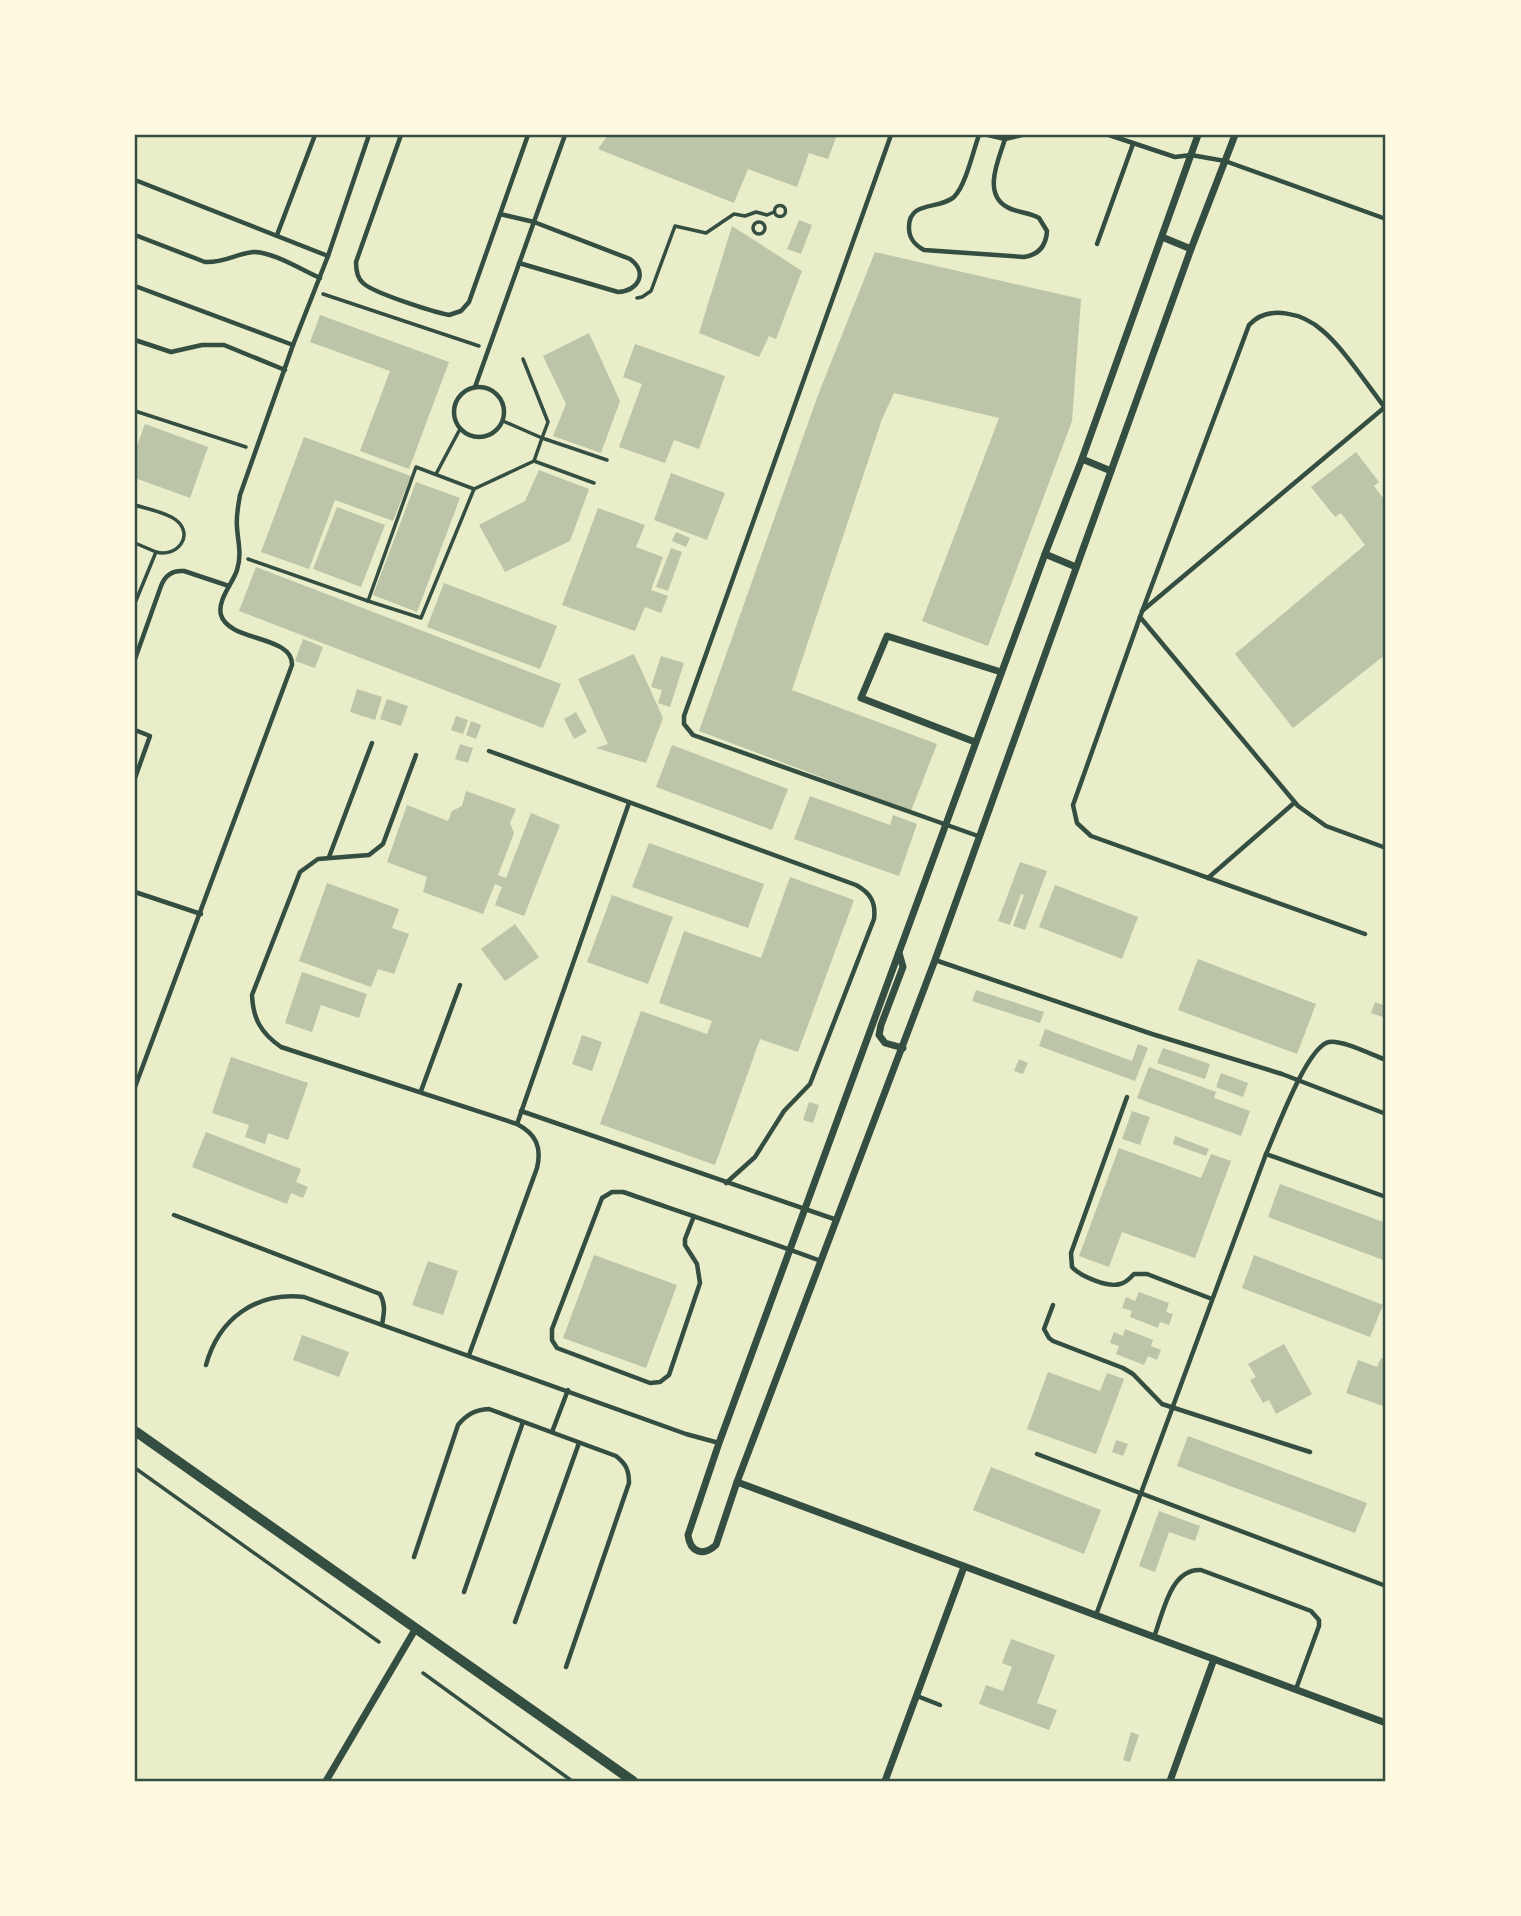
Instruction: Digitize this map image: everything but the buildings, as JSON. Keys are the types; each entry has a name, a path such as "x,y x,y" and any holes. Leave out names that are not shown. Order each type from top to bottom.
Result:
{"street":[{"path":"1198,135 1082,459 975,742 719,1443 688,1535 694,1550 702,1552 716,1545 737,1482 903,1048 1191,249 1235,135"},
{"path":"1162,237 1191,249"},
{"path":"1082,459 1111,471"},
{"path":"1045,554 1076,568"},
{"path":"975,742 861,698 887,636 1001,672"},
{"path":"899,953 903,967 879,1035 885,1043 903,1048"},
{"path":"135,1431 633,1781"},
{"path":"737,1482 1386,1723"},
{"path":"885,1781 964,1567"},
{"path":"326,1781 416,1628"},
{"path":"1170,1781 1214,1659"}],"lane":[{"path":"276,235 315,135"},
{"path":"135,1085 292,665 290,655 282,648 236,630 223,619 220,608 240,556 237,512 293,345 328,256 369,135"},
{"path":"401,135 356,262 359,278 364,284 442,314 461,312 470,302 528,135"},
{"path":"475,387 565,135"},
{"path":"891,135 684,716 684,724 692,735 978,836"},
{"path":"979,135 956,195 946,202 920,208 910,219 909,234 917,246 924,250 1024,257 1031,256 1043,246 1046,231 1039,218 1005,206 994,190 994,180 1005,139"},
{"path":"988,135 1005,139 1022,135"},
{"path":"1109,135 1175,157 1191,155 1225,161 1386,219"},
{"path":"1097,244 1133,144"},
{"path":"135,180 328,256"},
{"path":"500,214 534,222 630,259 637,264 640,274 637,284 629,291 618,292 519,263"},
{"path":"135,235 205,262 217,263 252,253 264,253 320,278"},
{"path":"135,286 293,345"},
{"path":"1141,614 1385,408 1321,329 1307,321 1273,312 1255,318 1245,334 1141,614 1073,805 1073,815 1083,831 1091,836 1366,934"},
{"path":"135,340 171,352 202,345 224,345 285,370"},
{"path":"475,387 492,390 499,396 504,412 503,421 498,428 484,437 475,437 460,429 453,414 456,399 461,393 475,387"},
{"path":"135,659 160,586 167,576 184,570 229,586"},
{"path":"1141,614 1294,803 1326,826 1386,848"},
{"path":"135,730 150,736 135,778"},
{"path":"328,857 372,743"},
{"path":"489,751 856,885 864,889 874,902 874,919 810,1084 783,1111 755,1157 726,1183"},
{"path":"416,755 383,844 377,851 361,856 318,859 300,872 252,995 253,1011 258,1026 268,1038 281,1047 517,1124 529,1130 537,1141 540,1154 469,1355"},
{"path":"517,1124 629,803"},
{"path":"1208,879 1294,803"},
{"path":"135,892 201,914"},
{"path":"935,960 1152,1034 1251,1063 1386,1114"},
{"path":"421,1091 460,985"},
{"path":"1096,1615 1266,1154 1313,1053 1329,1042 1339,1042 1386,1060"},
{"path":"1127,1097 1071,1253 1070,1263 1075,1271 1111,1285 1124,1283 1134,1274 1141,1273 1212,1299"},
{"path":"521,1111 838,1220"},
{"path":"1266,1154 1386,1197"},
{"path":"694,1216 685,1245 697,1265 700,1283 669,1375 665,1379 650,1383 557,1348 552,1340 552,1329 602,1198 607,1194 624,1192 694,1216 791,1250 822,1262"},
{"path":"174,1214 380,1294 384,1301 382,1325"},
{"path":"206,1365 215,1340 231,1319 253,1304 278,1296 304,1297 687,1434 719,1443"},
{"path":"1053,1305 1045,1329 1049,1338 1124,1368 1141,1381 1154,1398 1172,1407 1310,1452"},
{"path":"552,1432 568,1390"},
{"path":"414,1557 458,1425 466,1416 477,1410 489,1409 616,1456 624,1462 629,1472 629,1483 566,1667"},
{"path":"464,1592 523,1422"},
{"path":"515,1622 579,1443"},
{"path":"1037,1454 1386,1586"},
{"path":"1154,1637 1176,1581 1188,1571 1201,1570 1316,1615 1319,1626 1296,1689"},
{"path":"917,1696 940,1704"}],"path":[{"path":"618,292 634,298 652,291 675,226 706,233 734,215 756,212 767,215 774,212"},
{"path":"751,214 756,223"},
{"path":"315,291 489,349"},
{"path":"523,359 548,422 534,461"},
{"path":"135,411 257,450"},
{"path":"503,421 542,438 607,460"},
{"path":"436,474 460,429"},
{"path":"240,556 421,618 474,489 534,461 594,483"},
{"path":"368,601 416,467 474,489"},
{"path":"135,505 171,517 180,524 183,536 178,548 168,554 135,543"},
{"path":"135,603 156,552"},
{"path":"135,1468 379,1642"},
{"path":"423,1673 572,1781"}]}
